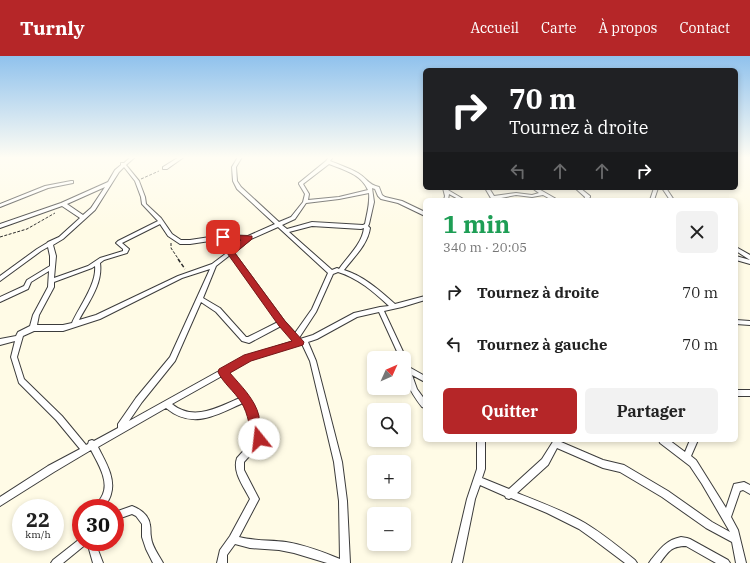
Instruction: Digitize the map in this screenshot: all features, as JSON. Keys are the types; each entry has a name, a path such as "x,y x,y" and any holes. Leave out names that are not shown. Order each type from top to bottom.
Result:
{"street":[{"path":"137,181 144,204 161,222 170,235 180,242 223,237 249,238"},
{"path":"235,181 250,200 264,210 277,224 331,273"},
{"path":"85,449 59,418 21,381 14,357 20,334 33,328 63,328 98,317 189,273 214,265 249,238 293,218 305,202 307,194 301,184 305,181"},
{"path":"340,271 366,236 367,228 365,226 367,224 372,200 365,181"},
{"path":"0,206 47,187 71,182"},
{"path":"0,226 64,205 109,182"},
{"path":"0,279 50,243 61,238 93,210 109,182"},
{"path":"305,202 339,198 369,188 377,188 380,196 383,198 400,202 423,213"},
{"path":"447,190 460,198"},
{"path":"538,190 553,198"},
{"path":"579,190 587,198"},
{"path":"498,198 516,194 532,196 544,193"},
{"path":"64,205 84,218"},
{"path":"51,281 98,263 102,259 125,252 126,249 119,243 120,242 161,222"},
{"path":"286,231 312,224 365,226"},
{"path":"33,328 36,315 51,287 53,256 50,243"},
{"path":"738,250 750,258"},
{"path":"231,253 282,323 300,340 313,361 338,462 342,501 345,563"},
{"path":"738,259 750,262"},
{"path":"74,325 94,284 99,267 98,263"},
{"path":"120,429 139,400 173,359 214,265"},
{"path":"0,300 26,287 29,280 52,267"},
{"path":"300,340 331,273 334,271 340,271 371,287 394,307"},
{"path":"200,299 222,313 244,339 249,340 282,323"},
{"path":"0,502 92,444 248,358 300,340 315,337 356,315 380,308 394,307 423,299"},
{"path":"380,308 400,351"},
{"path":"738,322 750,323"},
{"path":"0,342 19,338"},
{"path":"411,371 423,378"},
{"path":"222,563 223,553 233,539 255,499 240,471 239,466 240,461 259,439 254,425 253,416 245,398 223,372"},
{"path":"411,382 414,391 423,403"},
{"path":"738,393 750,394"},
{"path":"166,404 172,409 192,417 215,411 245,398"},
{"path":"457,563 471,500 481,469 479,442"},
{"path":"509,495 545,462 557,442 603,464 621,468 665,494 709,525 735,539"},
{"path":"666,442 686,458 698,470 727,516 734,530 741,563"},
{"path":"686,458 693,442"},
{"path":"92,444 105,473 108,484 107,494 104,499"},
{"path":"477,480 509,495 537,504 574,522 602,539 632,563"},
{"path":"727,516 737,487 744,486 750,490"},
{"path":"124,513 132,510 139,512 146,523 146,537 158,563"},
{"path":"233,539 244,544 280,546 339,563"},
{"path":"654,563 668,545 683,541 688,542 725,563"},
{"path":"56,563 72,550"},
{"path":"94,551 98,563"}],"path":[{"path":"0,237 27,229 64,205"},
{"path":"170,235 171,248 183,268 189,273"}],"route":[{"path":"223,237 249,238 231,253 282,323 299,342 262,352 223,372 245,398 253,416 254,425 259,439"}]}
